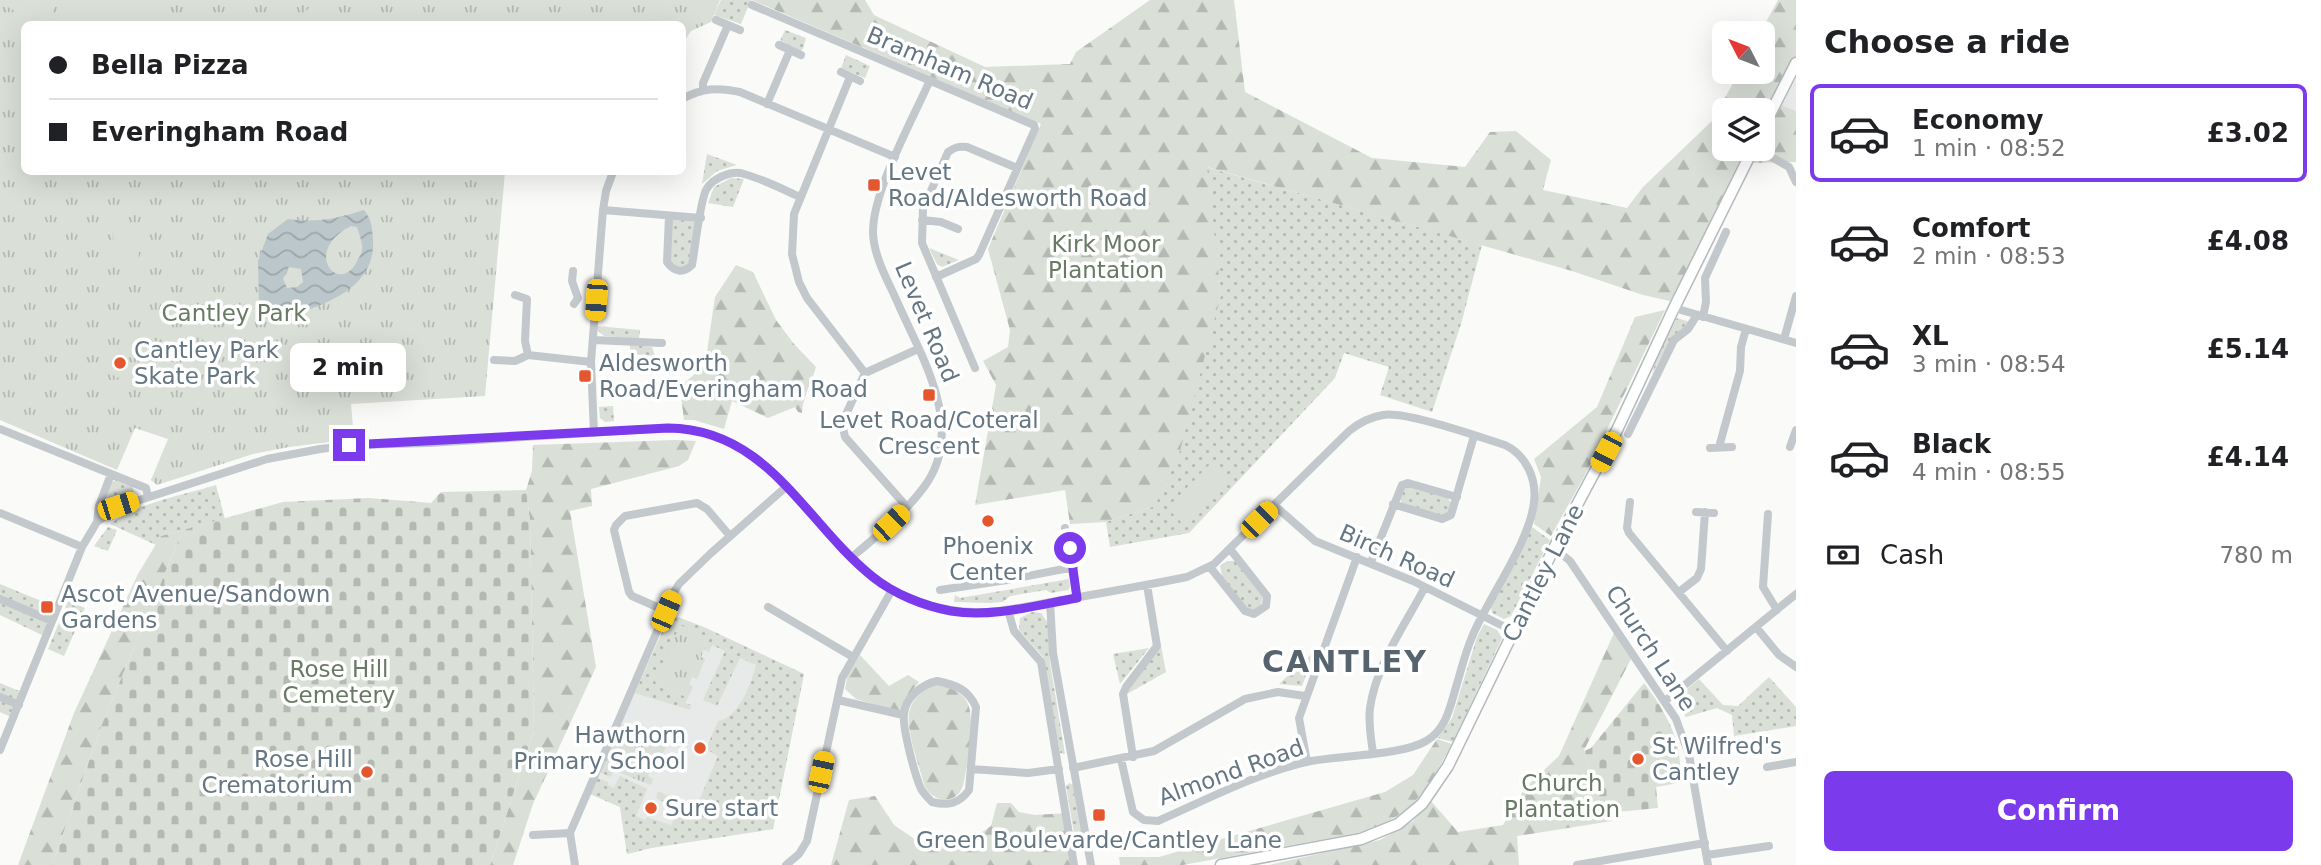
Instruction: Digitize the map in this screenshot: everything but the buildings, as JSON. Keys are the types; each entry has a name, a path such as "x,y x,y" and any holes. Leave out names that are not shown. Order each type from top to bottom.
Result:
{"main road":[{"path":"1775,104 1796,63"},
{"name":"Cantley Lane","path":"1221,865 1361,839 1388,829 1422,804 1448,766 1749,161"}],"street":[{"name":"Bramham Road","path":"752,5 1034,125 1035,129 979,255 976,259 936,277"},
{"path":"716,20 740,30"},
{"path":"703,90 703,83 728,25"},
{"path":"779,45 801,55"},
{"path":"767,104 790,50"},
{"path":"841,72 860,81"},
{"path":"850,76 794,214 791,245 799,282 819,316 866,373"},
{"name":"Levet Road","path":"852,558 907,507 926,485 940,450 938,398 882,267 873,237 876,206 930,80"},
{"path":"686,97 703,90 724,89 895,157"},
{"path":"975,368 924,248 923,209 948,152 953,148 967,148 1017,168"},
{"path":"1775,159 1788,166 1796,182"},
{"path":"669,216 667,262 676,270 682,271 692,265 704,195 710,184 726,175 742,173 800,197"},
{"path":"594,433 590,362 606,191 612,175"},
{"path":"604,210 701,218"},
{"path":"922,220 941,222 958,229"},
{"path":"1628,435 1674,340 1700,316 1706,302 1705,278 1726,232"},
{"path":"573,271 576,301 596,300"},
{"path":"515,295 527,299 525,341 528,355"},
{"path":"1784,339 1796,296"},
{"path":"1674,308 1796,343"},
{"path":"1732,447 1714,448 1740,371 1741,347 1746,328"},
{"path":"593,340 662,343"},
{"path":"907,507 853,446 843,431 843,419 866,373 918,349"},
{"path":"494,360 515,361 528,355 590,362"},
{"name":"Almond Road","path":"1121,759 1130,806 1138,816 1149,821 1158,821 1273,772 1307,762 1415,747 1436,735 1448,713 1472,637 1529,526 1535,488 1520,455 1505,445 1398,415 1374,417 1360,422 1349,431 1210,567"},
{"path":"0,750 82,547 97,522 118,506 267,459 320,449 668,428 695,430 744,450 761,462 875,579 892,590 952,611 973,613 1008,610 1187,577 1210,567 1245,611 1258,613 1266,606 1267,596 1230,549"},
{"path":"0,429 146,488 148,497"},
{"path":"1790,447 1795,435"},
{"path":"1393,505 1443,519 1451,515 1474,436"},
{"path":"97,522 99,506 111,474"},
{"path":"1371,562 1399,488 1405,483 1457,497"},
{"path":"575,865 570,833 679,584 787,486"},
{"path":"1630,502 1627,528 1629,533 1727,651"},
{"path":"666,611 632,596 629,592 614,530 616,525 625,516 697,503 707,509 730,536"},
{"name":"Birch Road","path":"1274,505 1307,536 1325,546 1371,562 1513,631"},
{"path":"1679,592 1697,578 1701,569 1705,512"},
{"path":"0,513 82,547"},
{"path":"1768,514 1763,587 1777,610"},
{"path":"1066,528 1077,598"},
{"name":"Church Lane","path":"1555,548 1570,561 1676,719 1689,755 1708,865"},
{"path":"1307,762 1299,725 1305,696 1357,557"},
{"path":"940,590 1074,566"},
{"path":"1133,757 1124,694 1126,687 1157,646 1147,585"},
{"path":"1373,753 1369,717 1373,693 1383,666 1425,587"},
{"path":"786,865 799,854 807,841 845,672 892,590"},
{"path":"1665,701 1796,594"},
{"path":"0,599 52,621"},
{"path":"1051,602 1053,653 1091,865"},
{"path":"768,607 853,657"},
{"path":"1008,610 1014,631 1041,663 1074,865"},
{"path":"1756,627 1779,655 1796,667"},
{"path":"943,682 965,690 970,695 976,707 971,769 969,790 963,798 951,804 932,802 922,792 903,715 910,700 926,684 943,682"},
{"path":"1073,768 1154,751 1245,699 1278,692 1305,696"},
{"path":"0,697 19,705"},
{"path":"838,700 903,715"},
{"path":"1057,760 1071,757"},
{"path":"1767,767 1796,762"},
{"path":"971,769 1028,773 1059,769"},
{"path":"1061,781 1075,778"},
{"path":"533,835 570,833"},
{"path":"1577,865 1629,860 1705,843"},
{"path":"1707,855 1769,846"}],"shaded area":[{"path":"1796,78 1796,111 1782,105"},
{"name":"Hawthorn Primary School","path":"670,614 804,674 773,829 627,854 620,807 590,794"}],"green space":[{"name":"Cantley Park","path":"0,0 720,0 711,22 691,31 686,38 686,21 21,21 21,175 505,175 485,396 351,404 354,439 253,454 157,485 151,480 168,439 135,428 117,470 0,420"},
{"path":"0,0 59,0 48,21 34,21 0,3"},
{"path":"78,0 146,0 135,21 104,21 75,6"},
{"path":"319,0 324,0 342,21 294,21"},
{"path":"389,0 421,0 406,16"},
{"path":"721,0 751,0 741,24 714,15"},
{"name":"Kirk Moor Plantation","path":"752,0 865,0 874,15 985,67 1070,64 1076,52 1150,0 1234,0 1245,92 1372,158 1465,167 1490,132 1516,131 1551,160 1543,190 1627,208 1643,187 1712,121 1712,161 1746,161 1670,301 1207,167 1221,295 1180,451 1155,506 1106,522 1070,524 1065,490 975,505 996,385 983,361 1008,347 1010,330 988,249 1041,124"},
{"name":"Kirk Moor Plantation","path":"1778,0 1796,0 1796,66 1775,106 1775,98 1725,98 1732,84 1775,84 1775,21 1767,21"},
{"path":"785,30 806,38 803,49 800,51 780,41"},
{"path":"846,55 870,66 865,78 841,68"},
{"path":"1782,105 1796,111 1796,162 1751,163 1775,161 1775,118"},
{"path":"707,154 737,165 717,171 702,184"},
{"path":"1206,167 1482,245 1461,324 1432,412 1380,395 1389,367 1344,353 1335,378 1189,533 1110,547 1106,522 1155,506 1221,295"},
{"path":"731,178 744,179 733,207 708,203 714,187"},
{"path":"669,216 701,218 687,270 670,267"},
{"path":"113,231 138,231 139,266 114,266"},
{"path":"929,248 959,260 942,267 937,264"},
{"path":"736,265 753,272 776,320 816,367 802,413 795,407 768,418 732,401 724,429 694,420 684,420 680,387 705,365 715,297"},
{"path":"1665,310 1585,475 1551,536 1534,524 1541,477 1534,459 1597,407 1635,317"},
{"path":"1677,318 1690,322 1672,337 1652,374 1656,358"},
{"path":"597,326 640,330 639,339 604,336 597,330"},
{"path":"630,345 652,347 655,356 630,354"},
{"name":"Cantley Park Skate Park","path":"120,348 127,354 139,355 139,358 127,357 125,373 117,378 112,374 111,367"},
{"path":"613,406 614,421 605,422 600,418 599,407"},
{"path":"696,441 688,460 679,466 591,489 592,506 570,511 596,667 533,804 513,865 490,865 534,730 530,521 526,490 532,471 533,445"},
{"path":"1212,462 1231,481 1186,527 1167,508"},
{"path":"118,479 132,485 134,492 107,507 104,506 112,482"},
{"path":"216,485 225,519 161,536 156,545 110,524 147,505"},
{"path":"1407,486 1448,498 1451,503 1448,513 1442,515 1403,504 1399,498 1402,489"},
{"name":"Rose Hill Cemetery","path":"526,490 530,521 534,730 490,865 52,865 103,722 183,530 283,502 369,498 431,503 441,492"},
{"path":"108,527 117,530 108,551 94,546"},
{"path":"1532,527 1550,540 1511,616 1504,619 1492,613 1491,607"},
{"path":"183,530 103,722 52,865 18,865 74,713 138,574 161,536"},
{"path":"1227,561 1235,561 1263,596 1261,605 1255,610 1247,609 1222,576 1220,566"},
{"path":"1069,579 1068,590 1051,593 1046,590 1010,596 1003,602 954,602 955,595 960,598"},
{"path":"0,584 58,608 46,637 0,615"},
{"path":"68,601 85,608 64,656 48,649"},
{"path":"1032,612 1041,613 1048,623 1050,663 1065,754 1060,753 1043,657 1019,630 1020,618"},
{"name":"Hawthorn Primary School","path":"670,614 804,674 773,829 627,854 620,807 590,794 597,778 608,782 608,785 614,788 620,776 647,789 636,816 645,820 647,817 671,825 679,809 656,798 658,791 695,810 718,756 706,749 718,721 732,714 743,699 756,665 740,658 717,706 703,700 725,651 712,645 709,652 704,650 708,637 655,682 688,698 685,703 691,705 690,710 635,693"},
{"path":"1484,624 1497,630 1502,638 1453,742 1438,738 1452,718 1477,637"},
{"path":"680,625 708,637 701,657 705,659 697,679 692,677 689,684 693,687 688,698 655,682"},
{"name":"Church Plantation","path":"1614,633 1631,659 1584,750 1593,787 1612,821 1517,836 1519,865 1269,865 1380,840 1413,821 1431,801 1458,832 1503,825 1525,788 1559,756"},
{"path":"1161,646 1166,672 1127,694 1128,688"},
{"path":"1149,648 1120,684 1113,654"},
{"path":"1316,650 1302,686 1279,684"},
{"path":"860,655 889,686 908,675 919,682 905,699 901,712 856,699 845,689 848,674"},
{"path":"1769,677 1796,707 1796,726 1734,736 1732,715 1717,708 1686,717 1673,700 1699,679 1723,705 1738,706"},
{"path":"0,683 24,693 13,718 0,712"},
{"path":"1644,683 1666,717 1677,743 1680,770 1678,783 1656,787 1658,808 1607,813 1593,787 1584,751 1591,748"},
{"path":"933,684 960,693 966,700 971,718 963,786 955,797 944,800 934,796 925,787 909,726 912,705 919,695"},
{"path":"622,724 634,729 610,777 600,772"},
{"path":"634,729 667,745 662,756 657,754 653,762 659,765 656,771 651,769 648,776 653,779 651,785 615,771"},
{"path":"1437,739 1452,744 1428,786 1399,815 1368,831 1183,865 1120,865 1119,857 1159,857 1385,792 1413,775"},
{"path":"1069,783 1073,785 1084,851 1077,851 1066,786"},
{"path":"875,796 894,825 913,838 942,847 965,844 991,826 997,803 1011,803 1019,812 1035,815 1067,813 1072,865 831,865 849,800"}],"water":[{"path":"364,210 372,227 373,240 371,258 365,273 340,295 276,321 259,304 258,261 268,234 288,219 335,218","holes":["351,226 357,227 362,244 361,253 351,270 343,274 335,273 326,259 328,248 336,237","289,267 301,269 303,282 297,287 287,288 283,279"]}],"place":[{"name":"Levet Road/Aldesworth Road","path":"874,185"},
{"name":"Cantley Park Skate Park","path":"120,363"},
{"name":"Aldesworth Road/Everingham Road","path":"585,376"},
{"name":"Levet Road/Coteral Crescent","path":"929,395"},
{"name":"Phoenix Center","path":"988,521"},
{"name":"Ascot Avenue/Sandown Gardens","path":"47,607"},
{"name":"Hawthorn Primary School","path":"700,748"},
{"name":"St Wilfred's Cantley","path":"1638,759"},
{"name":"Rose Hill Crematorium","path":"367,772"},
{"name":"Sure start","path":"651,808"},
{"name":"Green Boulevarde/Cantley Lane","path":"1099,815"}],"district":[{"name":"CANTLEY","path":"1345,662"}],"route":[{"path":"349,445 429,443 668,428 695,430 744,450 775,473 852,558 875,579 892,590 952,611 973,613 1008,610 1077,598 1070,548"}]}
